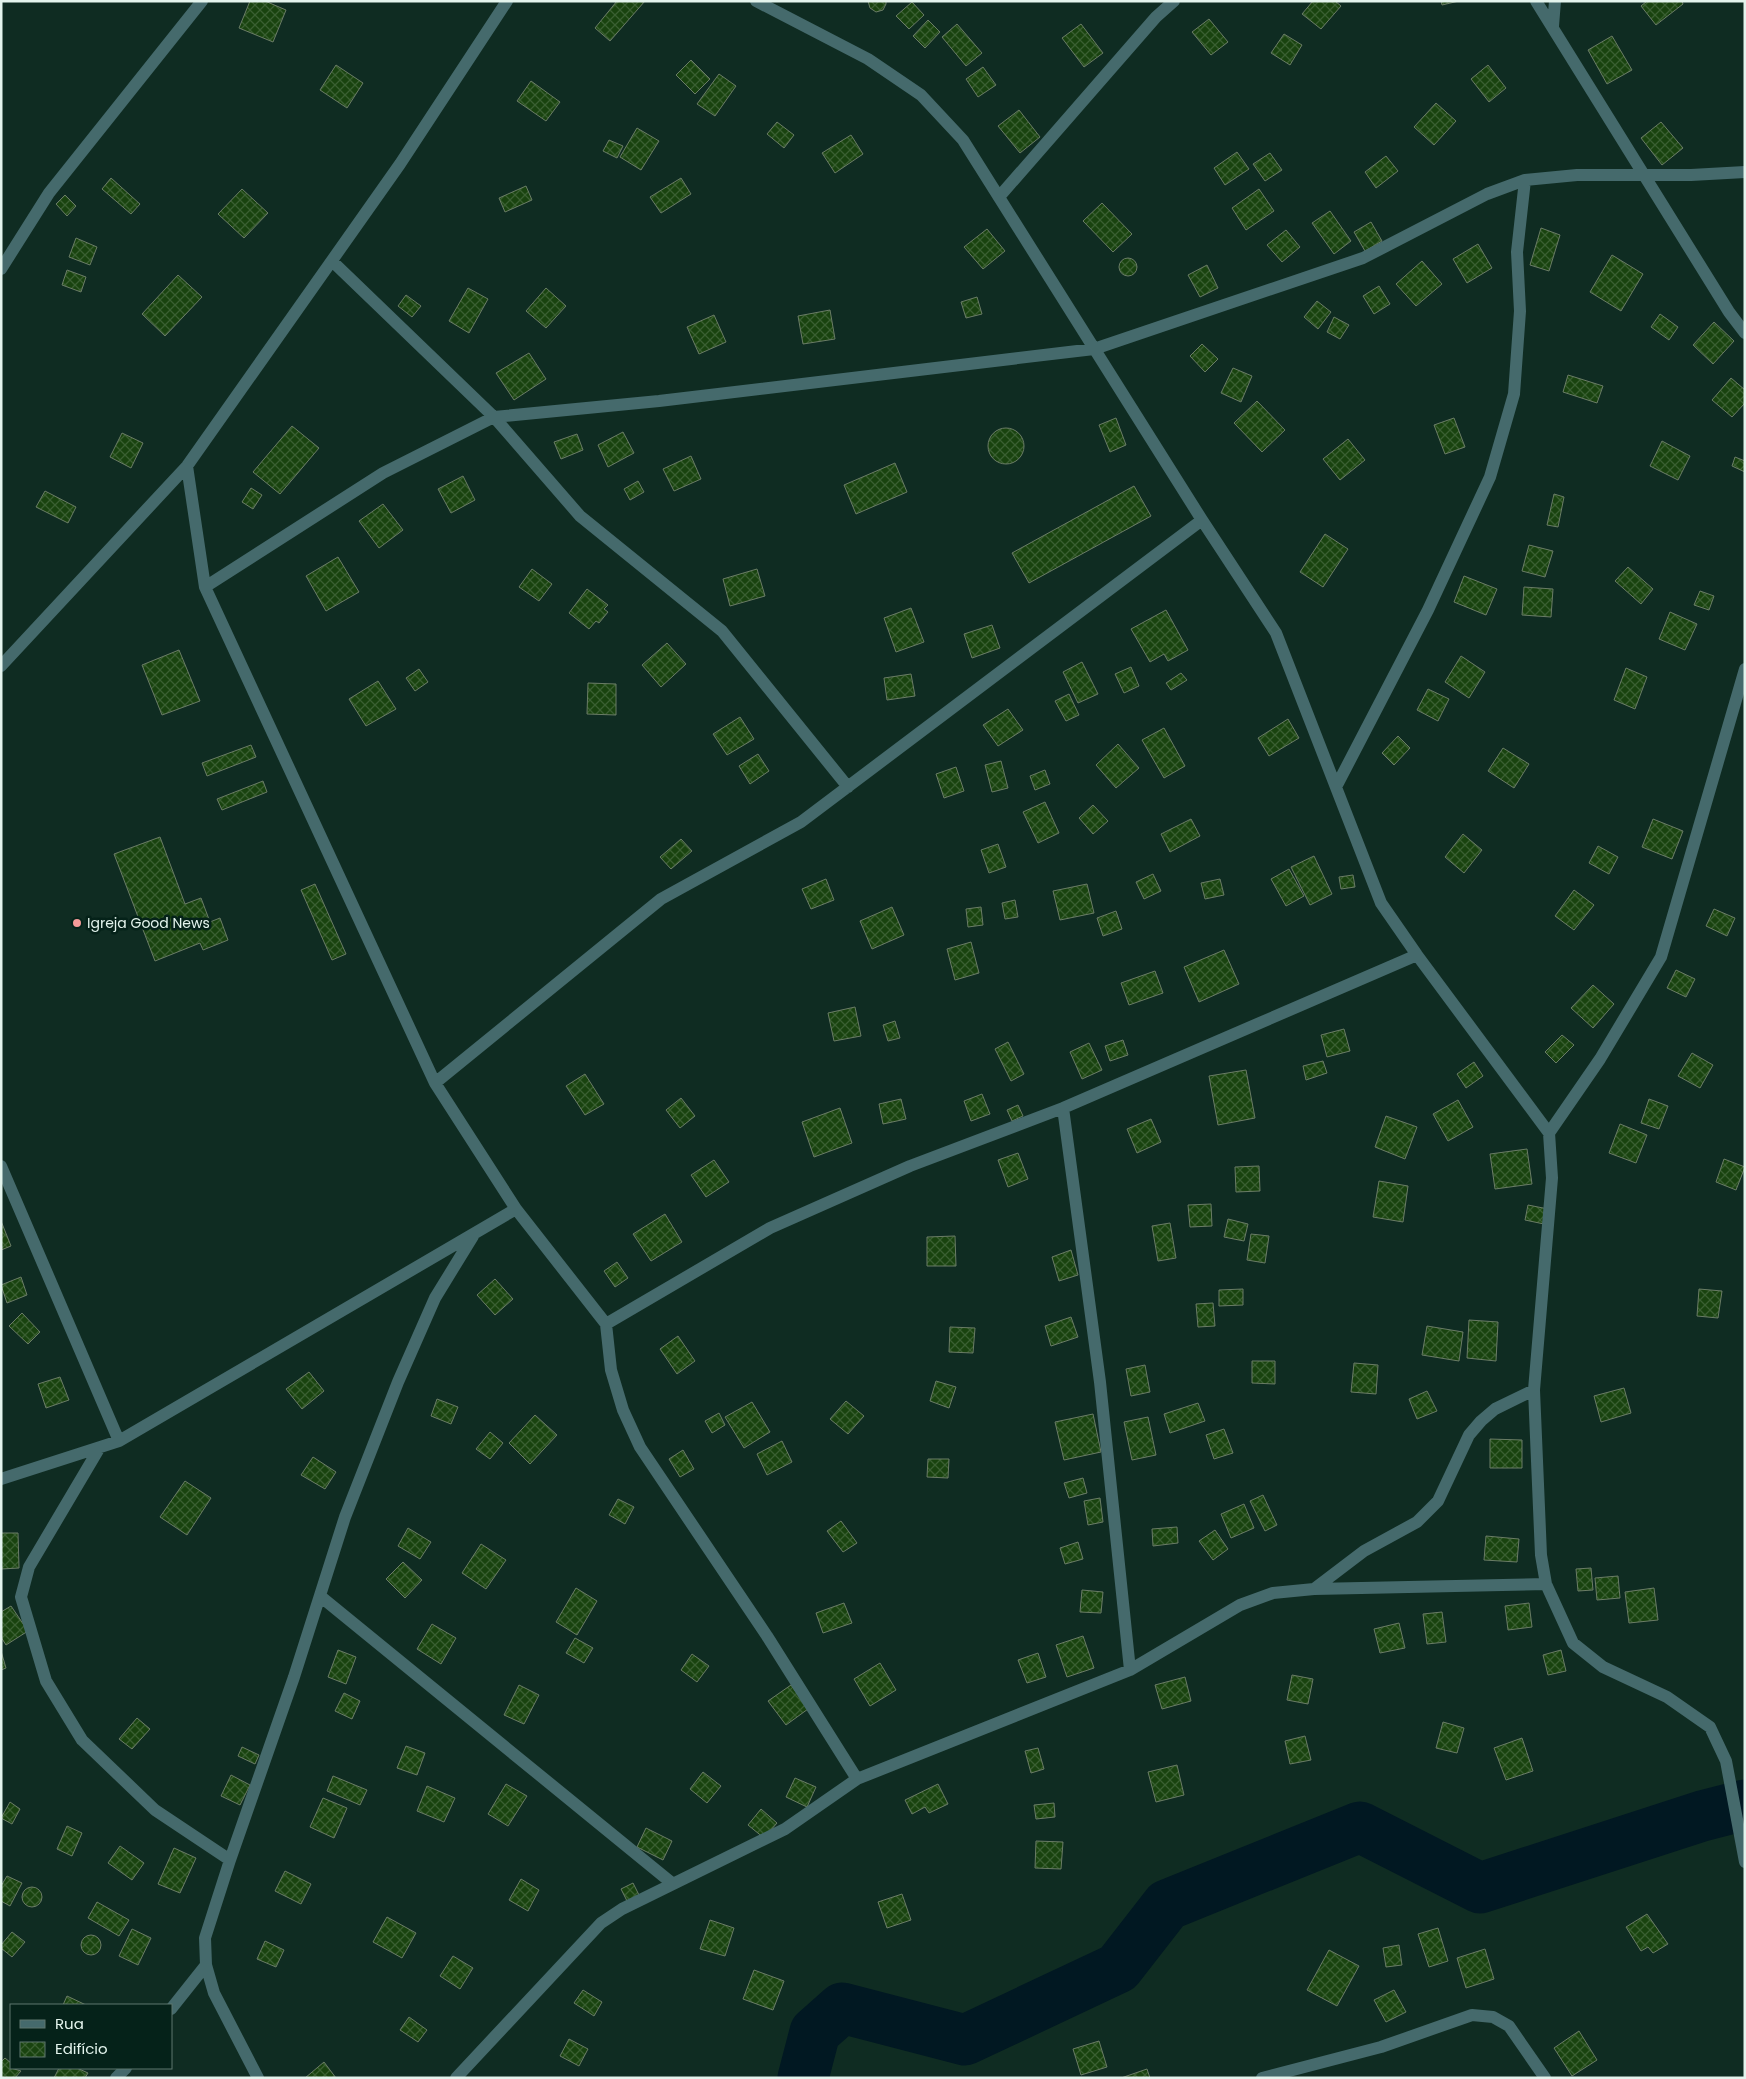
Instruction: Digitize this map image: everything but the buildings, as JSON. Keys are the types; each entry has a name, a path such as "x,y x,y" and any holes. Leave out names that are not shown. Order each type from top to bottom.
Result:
{"street":[{"path":"1,269 49,193 202,1"},
{"path":"1,666 187,466 400,164 507,1"},
{"path":"756,1 868,59 921,95 963,140 1202,520 1276,633 1381,903 1549,1133 1552,1178 1534,1390 1541,1555 1546,1584 1574,1643 1603,1667 1667,1697 1710,1728 1726,1761 1745,1862"},
{"path":"999,197 1156,17 1174,1"},
{"path":"1536,1 1553,26 1642,175 1729,312 1745,333"},
{"path":"1553,26 1555,1"},
{"path":"205,587 383,473 494,417 659,400 1094,349 1363,258 1487,194 1525,180 1577,175 1745,172"},
{"path":"1336,787 1428,610 1490,477 1514,394 1520,310 1517,252 1525,180"},
{"path":"332,261 494,417 580,516 722,632 848,786"},
{"path":"187,466 205,587 436,1083 516,1209 606,1324 611,1370 623,1410 640,1447 768,1636 857,1779"},
{"path":"436,1083 661,899 800,822 1202,520"},
{"path":"1549,1133 1600,1059 1661,957 1745,669"},
{"path":"606,1324 770,1228 910,1166 1063,1108 1417,954"},
{"path":"1063,1108 1100,1382 1130,1670"},
{"path":"1,1166 119,1441"},
{"path":"1,1479 119,1441 516,1209"},
{"path":"258,2078 214,1993 206,1965 205,1938 230,1860 294,1677 345,1517 398,1382 435,1298 474,1234"},
{"path":"1314,1589 1364,1551 1418,1522 1438,1501 1469,1435 1481,1421 1495,1409 1534,1390"},
{"path":"100,1447 29,1567 24,1582 21,1597 46,1681 82,1740 155,1810 230,1860"},
{"path":"456,2078 601,1922 784,1828 857,1779 1130,1670 1240,1605 1273,1594 1314,1589 1546,1584"},
{"path":"320,1596 673,1884"},
{"path":"172,2008 206,1965"},
{"path":"1262,2078 1381,2047 1472,2015 1493,2017 1509,2026 1545,2078"},
{"path":"116,2078 125,2069"}],"waterway":[{"path":"803,2078 815,2032 842,2008 965,2040 1118,1968 1167,1905 1360,1827 1480,1888 1702,1816 1745,1805"}],"place":[{"name":"Igreja Good News","path":"77,923"}]}
